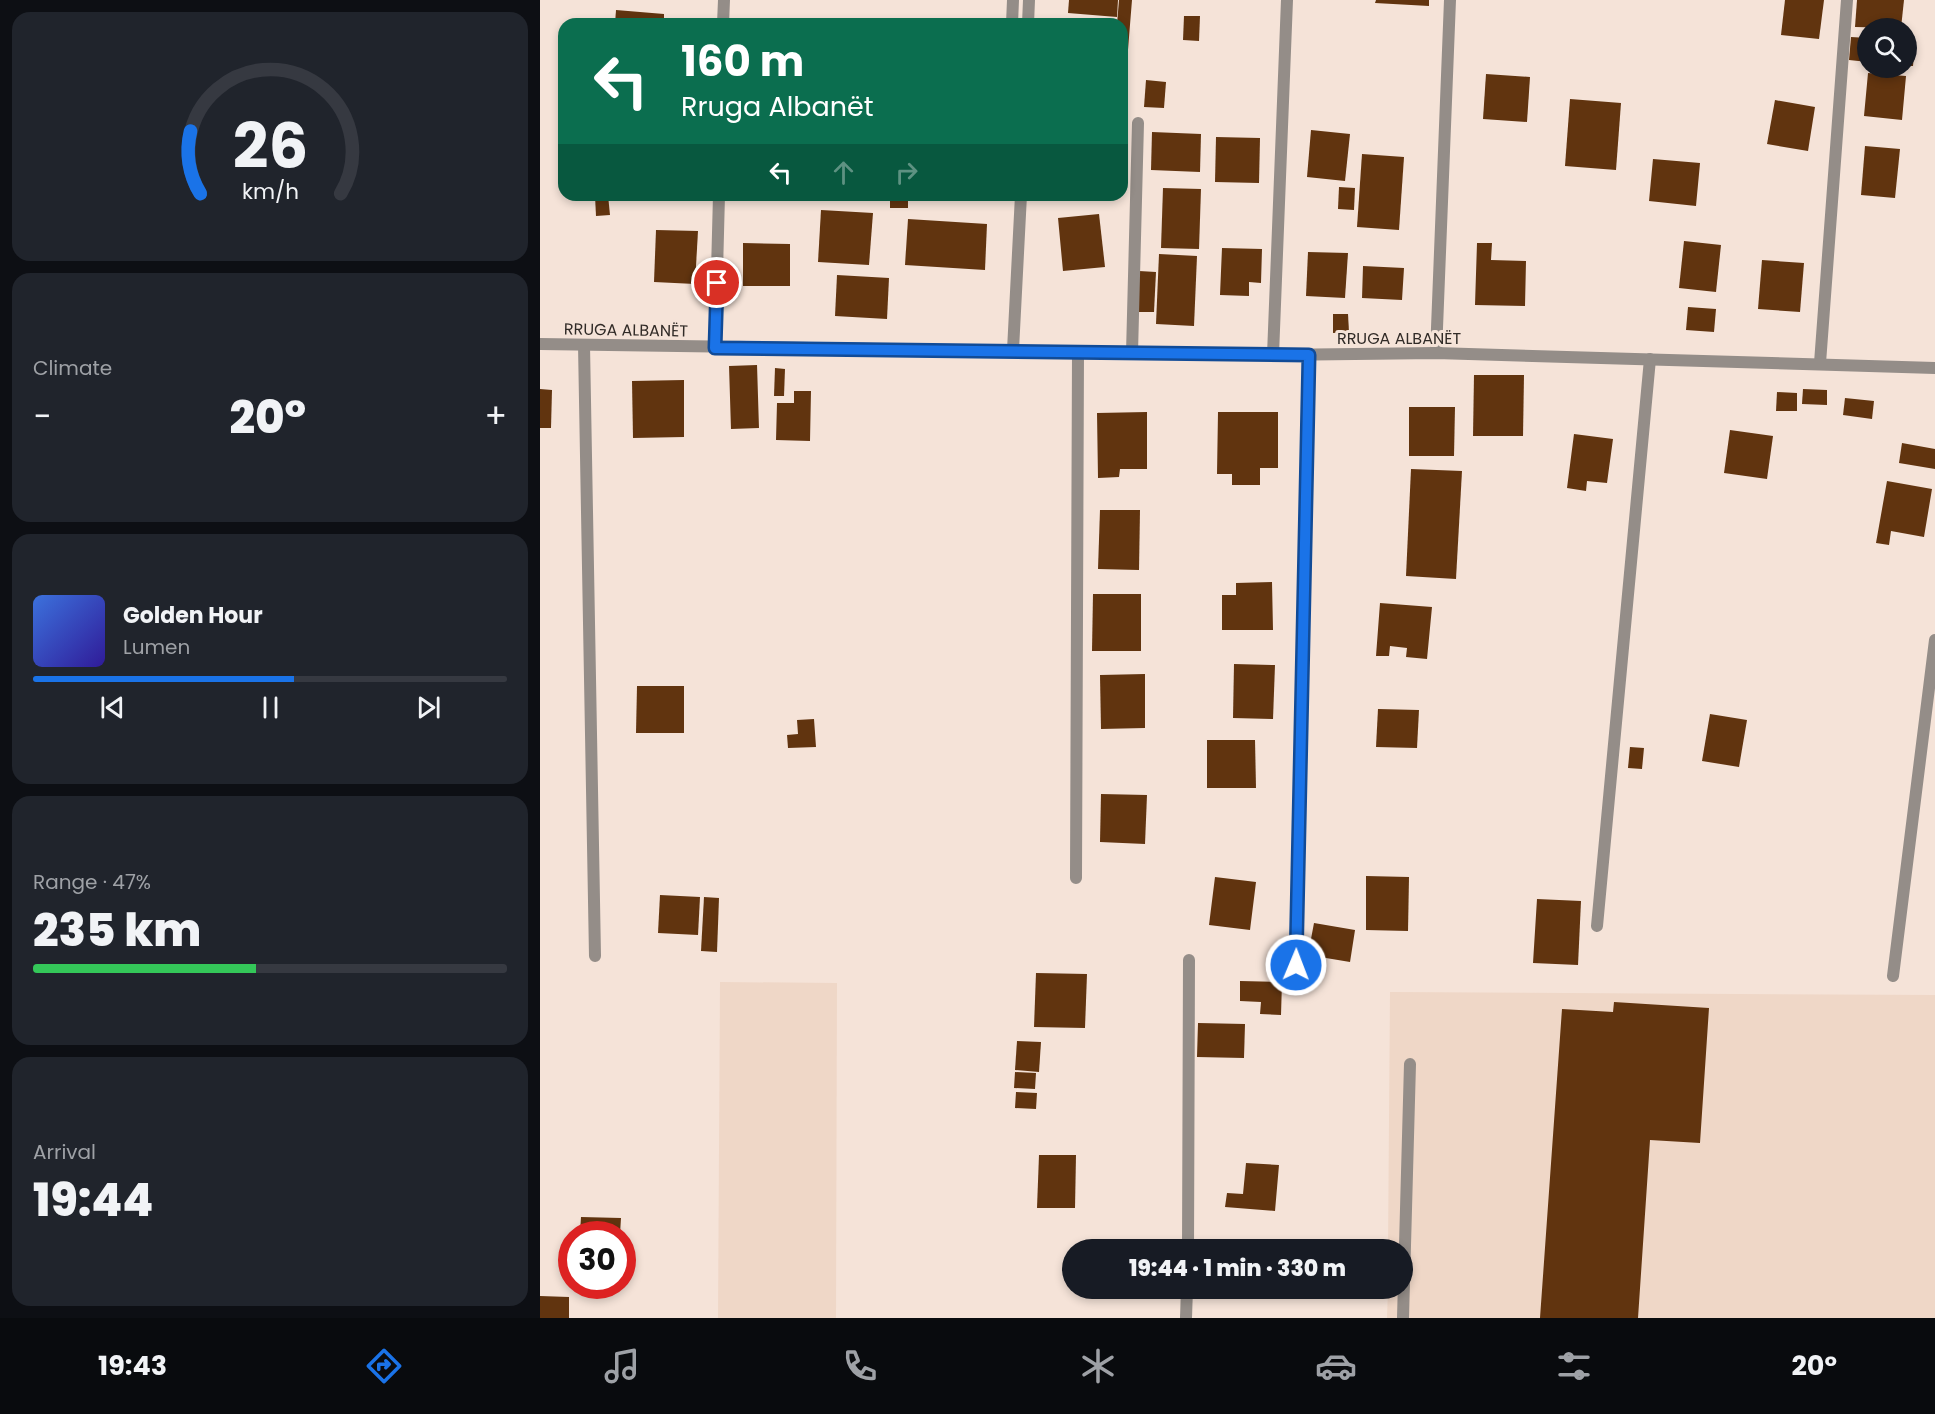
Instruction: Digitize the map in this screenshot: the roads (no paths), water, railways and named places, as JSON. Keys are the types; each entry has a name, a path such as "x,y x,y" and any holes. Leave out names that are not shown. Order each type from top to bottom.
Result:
{"street":[{"path":"723,18 724,0"},
{"path":"1012,18 1013,0"},
{"path":"1028,18 1029,0"},
{"path":"1273,355 1287,0"},
{"path":"1436,353 1450,0"},
{"path":"1820,363 1847,0"},
{"path":"1132,353 1138,123"},
{"path":"715,348 719,201"},
{"path":"1013,350 1021,201"},
{"name":"RRUGA ALBANËT","path":"540,344 1273,355 1436,353 1935,368"},
{"path":"584,345 595,956"},
{"path":"1076,879 1078,353"},
{"path":"1296,965 1309,355"},
{"path":"1597,927 1650,359"},
{"path":"1893,976 1935,640"},
{"path":"1188,960 1188,1239"},
{"path":"1403,1318 1410,1064"},
{"path":"1186,1318 1187,1299"}]}
